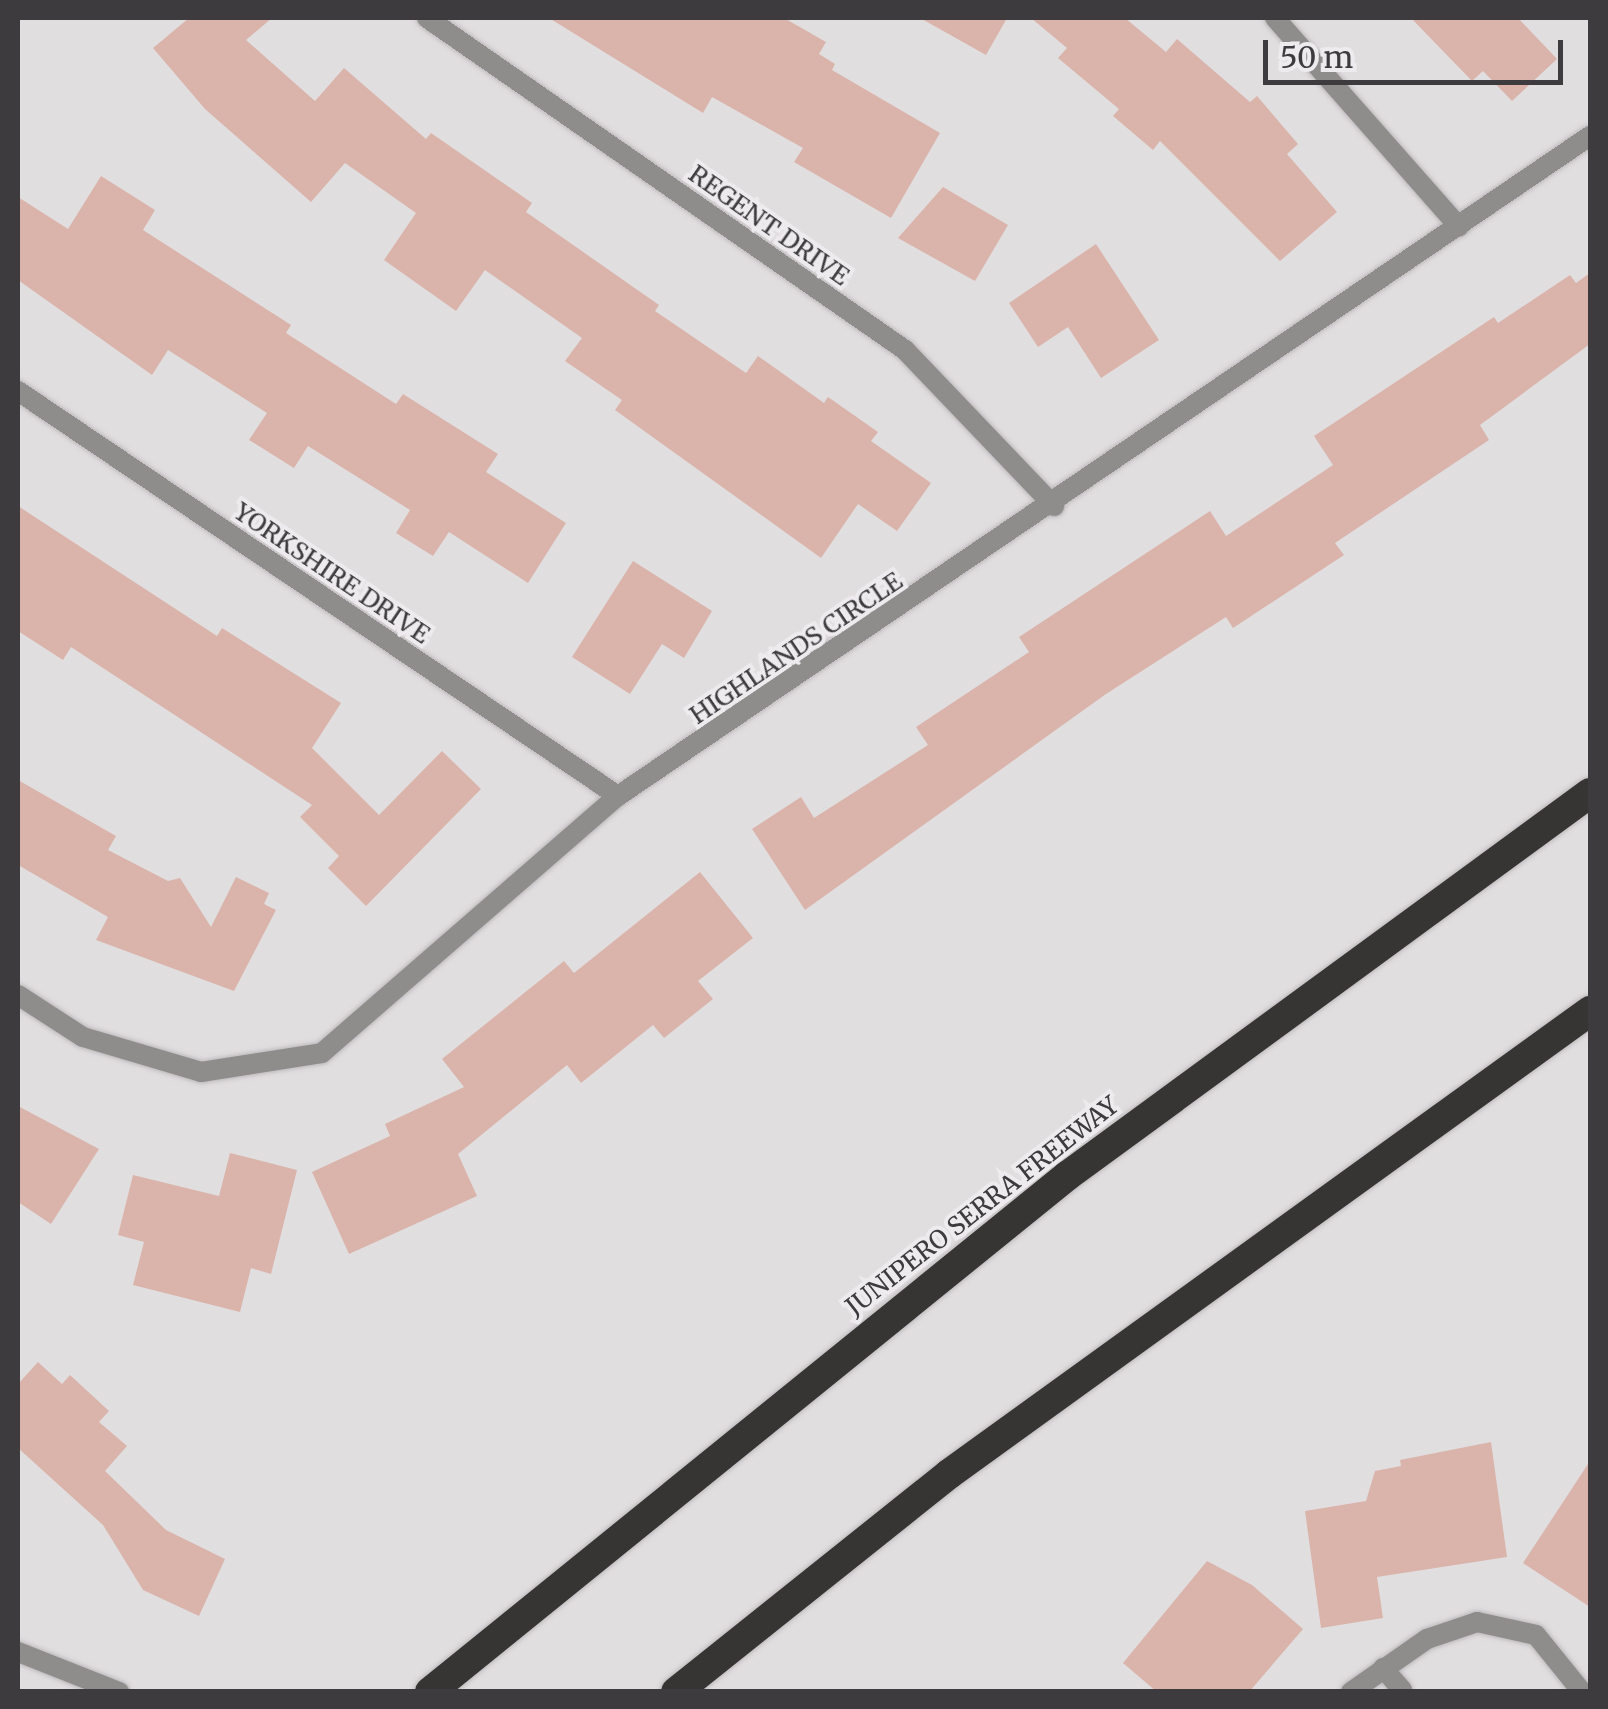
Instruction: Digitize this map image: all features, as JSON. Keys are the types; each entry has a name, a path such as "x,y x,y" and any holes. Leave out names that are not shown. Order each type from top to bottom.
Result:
{"highway":[{"name":"JUNIPERO SERRA FREEWAY","path":"430,1692 1052,1188 1590,793"},
{"path":"676,1692 949,1474 1590,1011"}],"street":[{"name":"REGENT DRIVE","path":"427,18 905,350 1054,506"},
{"path":"1276,18 1458,228"},
{"name":"HIGHLANDS CIRCLE","path":"18,995 83,1037 201,1072 322,1054 618,796 1054,506 1590,136"},
{"name":"YORKSHIRE DRIVE","path":"18,391 618,796"},
{"path":"1351,1692 1443,1630 1507,1623 1536,1635 1582,1692"},
{"path":"18,1652 119,1692"},
{"path":"1383,1668 1402,1690"}],"building":[{"path":"189,18 272,18 246,40 315,101 344,68 426,139 431,133 532,203 526,212 659,305 655,311 746,373 758,356 824,403 828,397 878,432 871,441 931,483 897,531 858,504 821,558 615,410 622,400 565,361 582,338 485,270 456,311 384,260 416,213 345,163 311,202 205,109 153,48"},
{"path":"549,18 784,18 826,42 819,54 835,64 832,70 940,133 891,218 794,162 803,148 712,97 703,113"},
{"path":"920,18 1007,18 986,55"},
{"path":"1031,18 1125,18 1166,52 1177,39 1250,102 1257,96 1298,144 1287,154 1337,212 1280,261 1160,141 1153,150 1113,116 1119,109 1058,58 1067,48"},
{"path":"1411,18 1518,18 1557,59 1512,101 1483,71 1472,81"},
{"path":"101,176 155,210 143,230 291,325 286,333 396,404 403,394 498,454 486,472 566,523 528,583 449,532 433,556 396,533 410,510 308,446 294,468 249,440 267,413 168,350 152,375 18,280 18,197 68,229"},
{"path":"943,187 1008,225 975,281 898,238"},
{"path":"1096,244 1159,340 1101,378 1068,327 1038,347 1009,303"},
{"path":"1590,273 1590,344 1480,425 1489,440 1335,543 1344,555 1233,628 1226,617 1106,694 805,910 752,829 801,797 814,818 928,745 916,727 1029,652 1019,637 1210,511 1226,536 1333,465 1314,436 1494,317 1498,323 1570,275 1576,283"},
{"path":"18,506 217,636 222,628 341,703 312,748 379,815 442,751 481,789 366,906 328,868 339,856 300,817 312,805 71,647 63,660 18,631"},
{"path":"633,561 712,611 684,658 662,644 630,694 572,657"},
{"path":"18,780 116,836 108,850 168,881 180,878 211,927 236,877 269,893 264,904 276,910 234,991 96,940 108,917 18,865"},
{"path":"700,872 753,938 698,981 713,999 664,1038 653,1025 581,1083 567,1065 458,1154 477,1196 349,1254 312,1172 390,1136 385,1124 464,1087 442,1059 564,961 574,973"},
{"path":"18,1106 99,1149 51,1224 18,1202"},
{"path":"230,1153 297,1170 271,1274 251,1268 240,1312 133,1285 144,1242 118,1235 133,1175 219,1196"},
{"path":"38,1362 62,1384 70,1375 109,1411 99,1422 127,1446 105,1471 166,1530 225,1559 199,1616 143,1590 103,1525 18,1448 18,1384"},
{"path":"1491,1442 1507,1557 1377,1577 1383,1618 1321,1628 1305,1511 1366,1501 1375,1471 1401,1466 1400,1460"},
{"path":"1590,1461 1590,1607 1523,1563"},
{"path":"1207,1561 1252,1585 1303,1629 1249,1692 1157,1692 1123,1663"}]}
